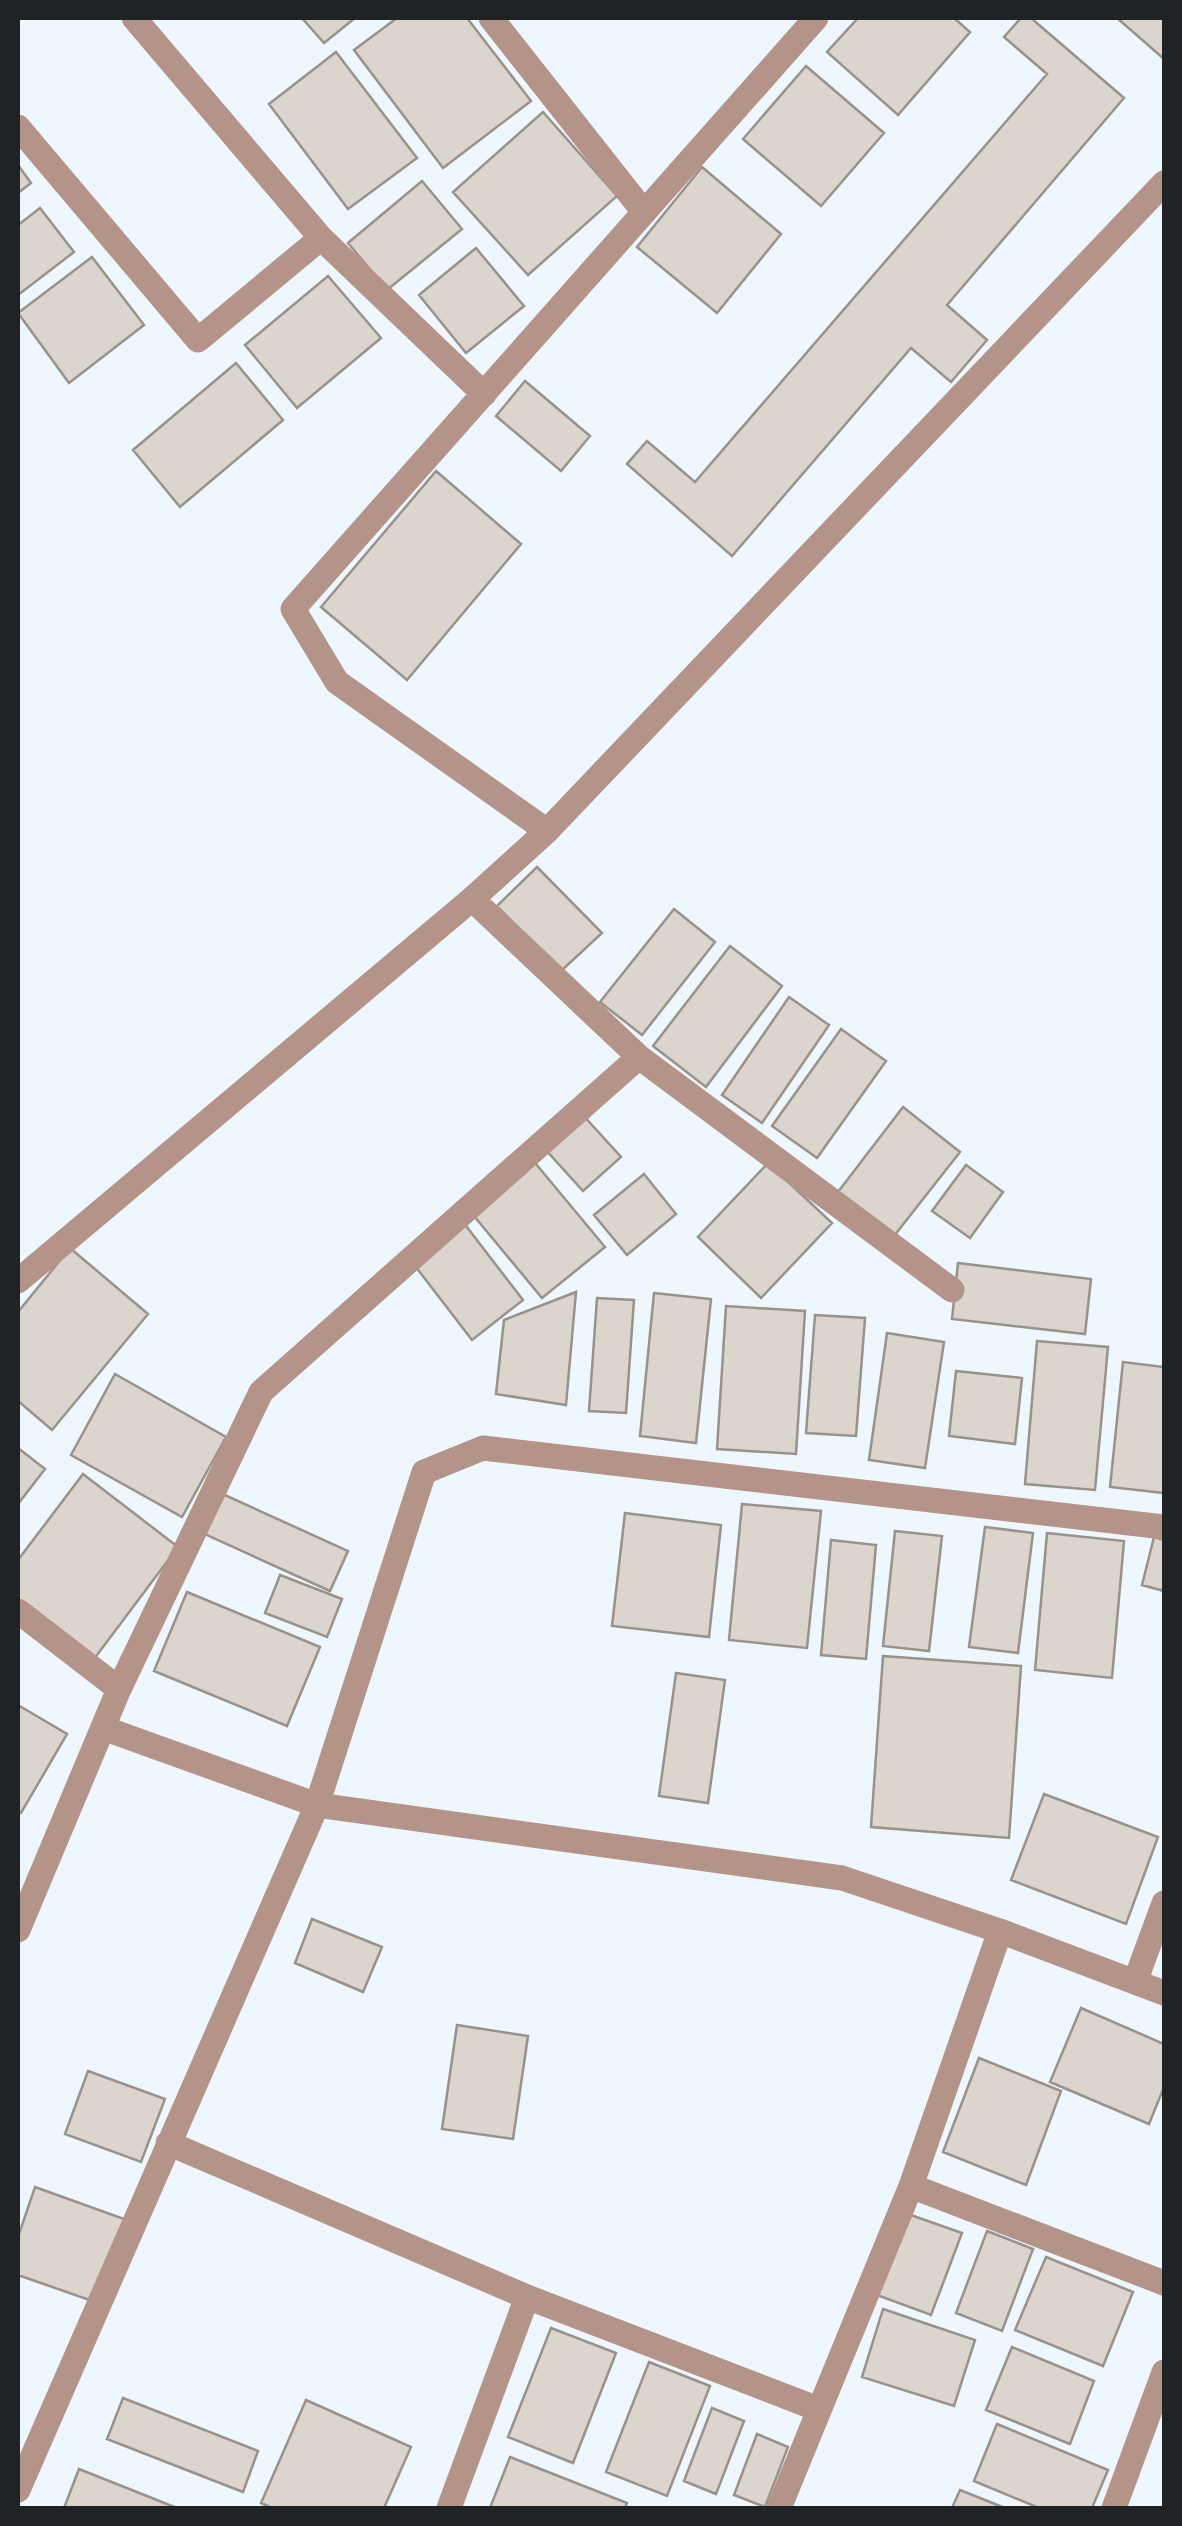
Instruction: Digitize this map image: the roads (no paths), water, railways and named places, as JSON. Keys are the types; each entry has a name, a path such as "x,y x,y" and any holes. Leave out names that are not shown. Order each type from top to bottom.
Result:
{"street":[{"path":"134,18 321,238 484,394"},
{"path":"491,18 644,212"},
{"path":"546,831 337,682 293,609 816,18"},
{"path":"18,127 198,340 321,238"},
{"path":"18,1281 472,899 546,831 1164,183"},
{"path":"472,899 639,1057 952,1290"},
{"path":"18,1930 119,1688 261,1392 639,1057"},
{"path":"18,2490 317,1805 424,1472 483,1448 1164,1527"},
{"path":"18,1611 119,1688"},
{"path":"103,1728 317,1805 842,1878 1000,1931 1164,1993"},
{"path":"1135,1982 1164,1903"},
{"path":"778,2508 911,2186 1000,1931"},
{"path":"168,2143 527,2297 818,2408"},
{"path":"911,2186 1164,2283"},
{"path":"449,2508 527,2297"},
{"path":"1114,2508 1164,2372"}]}
